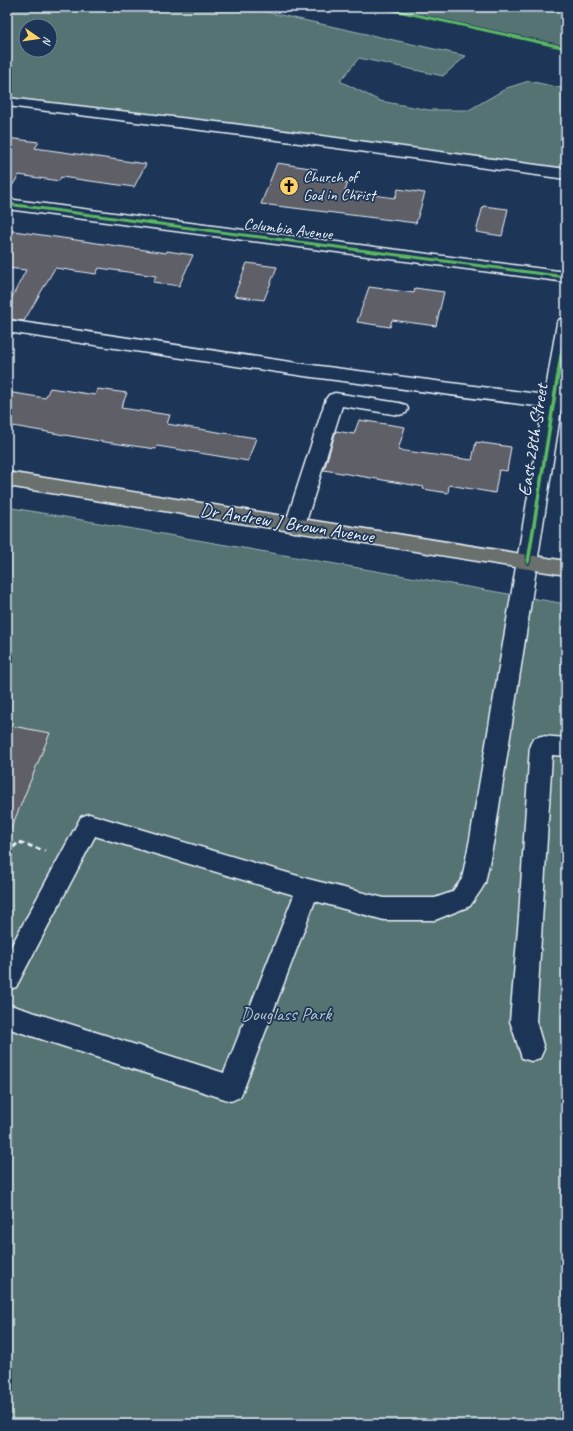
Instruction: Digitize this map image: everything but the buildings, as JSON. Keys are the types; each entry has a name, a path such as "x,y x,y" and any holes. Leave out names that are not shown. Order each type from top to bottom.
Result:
{"main road":[{"name":"Dr Andrew J Brown Avenue","path":"7,479 566,568"}],"street":[{"path":"7,102 233,129 566,174"},
{"name":"Columbia Avenue","path":"7,204 566,277"},
{"name":"East 28th Street","path":"70,860 89,824 308,889 384,909 435,909 461,899 473,883 482,839 528,562 560,403 566,323"},
{"path":"7,326 311,371 560,403"},
{"path":"295,525 335,399 399,409"},
{"path":"531,1049 522,1021 531,917 541,745 566,747"},
{"path":"7,979 70,860"},
{"path":"7,1016 231,1088 308,889"}],"path":[{"path":"7,852 19,842 70,860"}],"green space":[{"path":"7,7 244,7 466,56 443,76 359,58 340,81 380,101 429,110 469,110 507,88 529,81 566,89 566,168 7,98"},
{"path":"391,7 566,7 566,46"},
{"name":"Douglass Park","path":"7,507 566,604 566,1424 7,1424"}],"cycle path":[{"path":"380,7 566,48"},
{"path":"7,204 566,277"},
{"path":"528,562 566,323"}],"place":[{"name":"Church of God in Christ","path":"289,186"}]}
